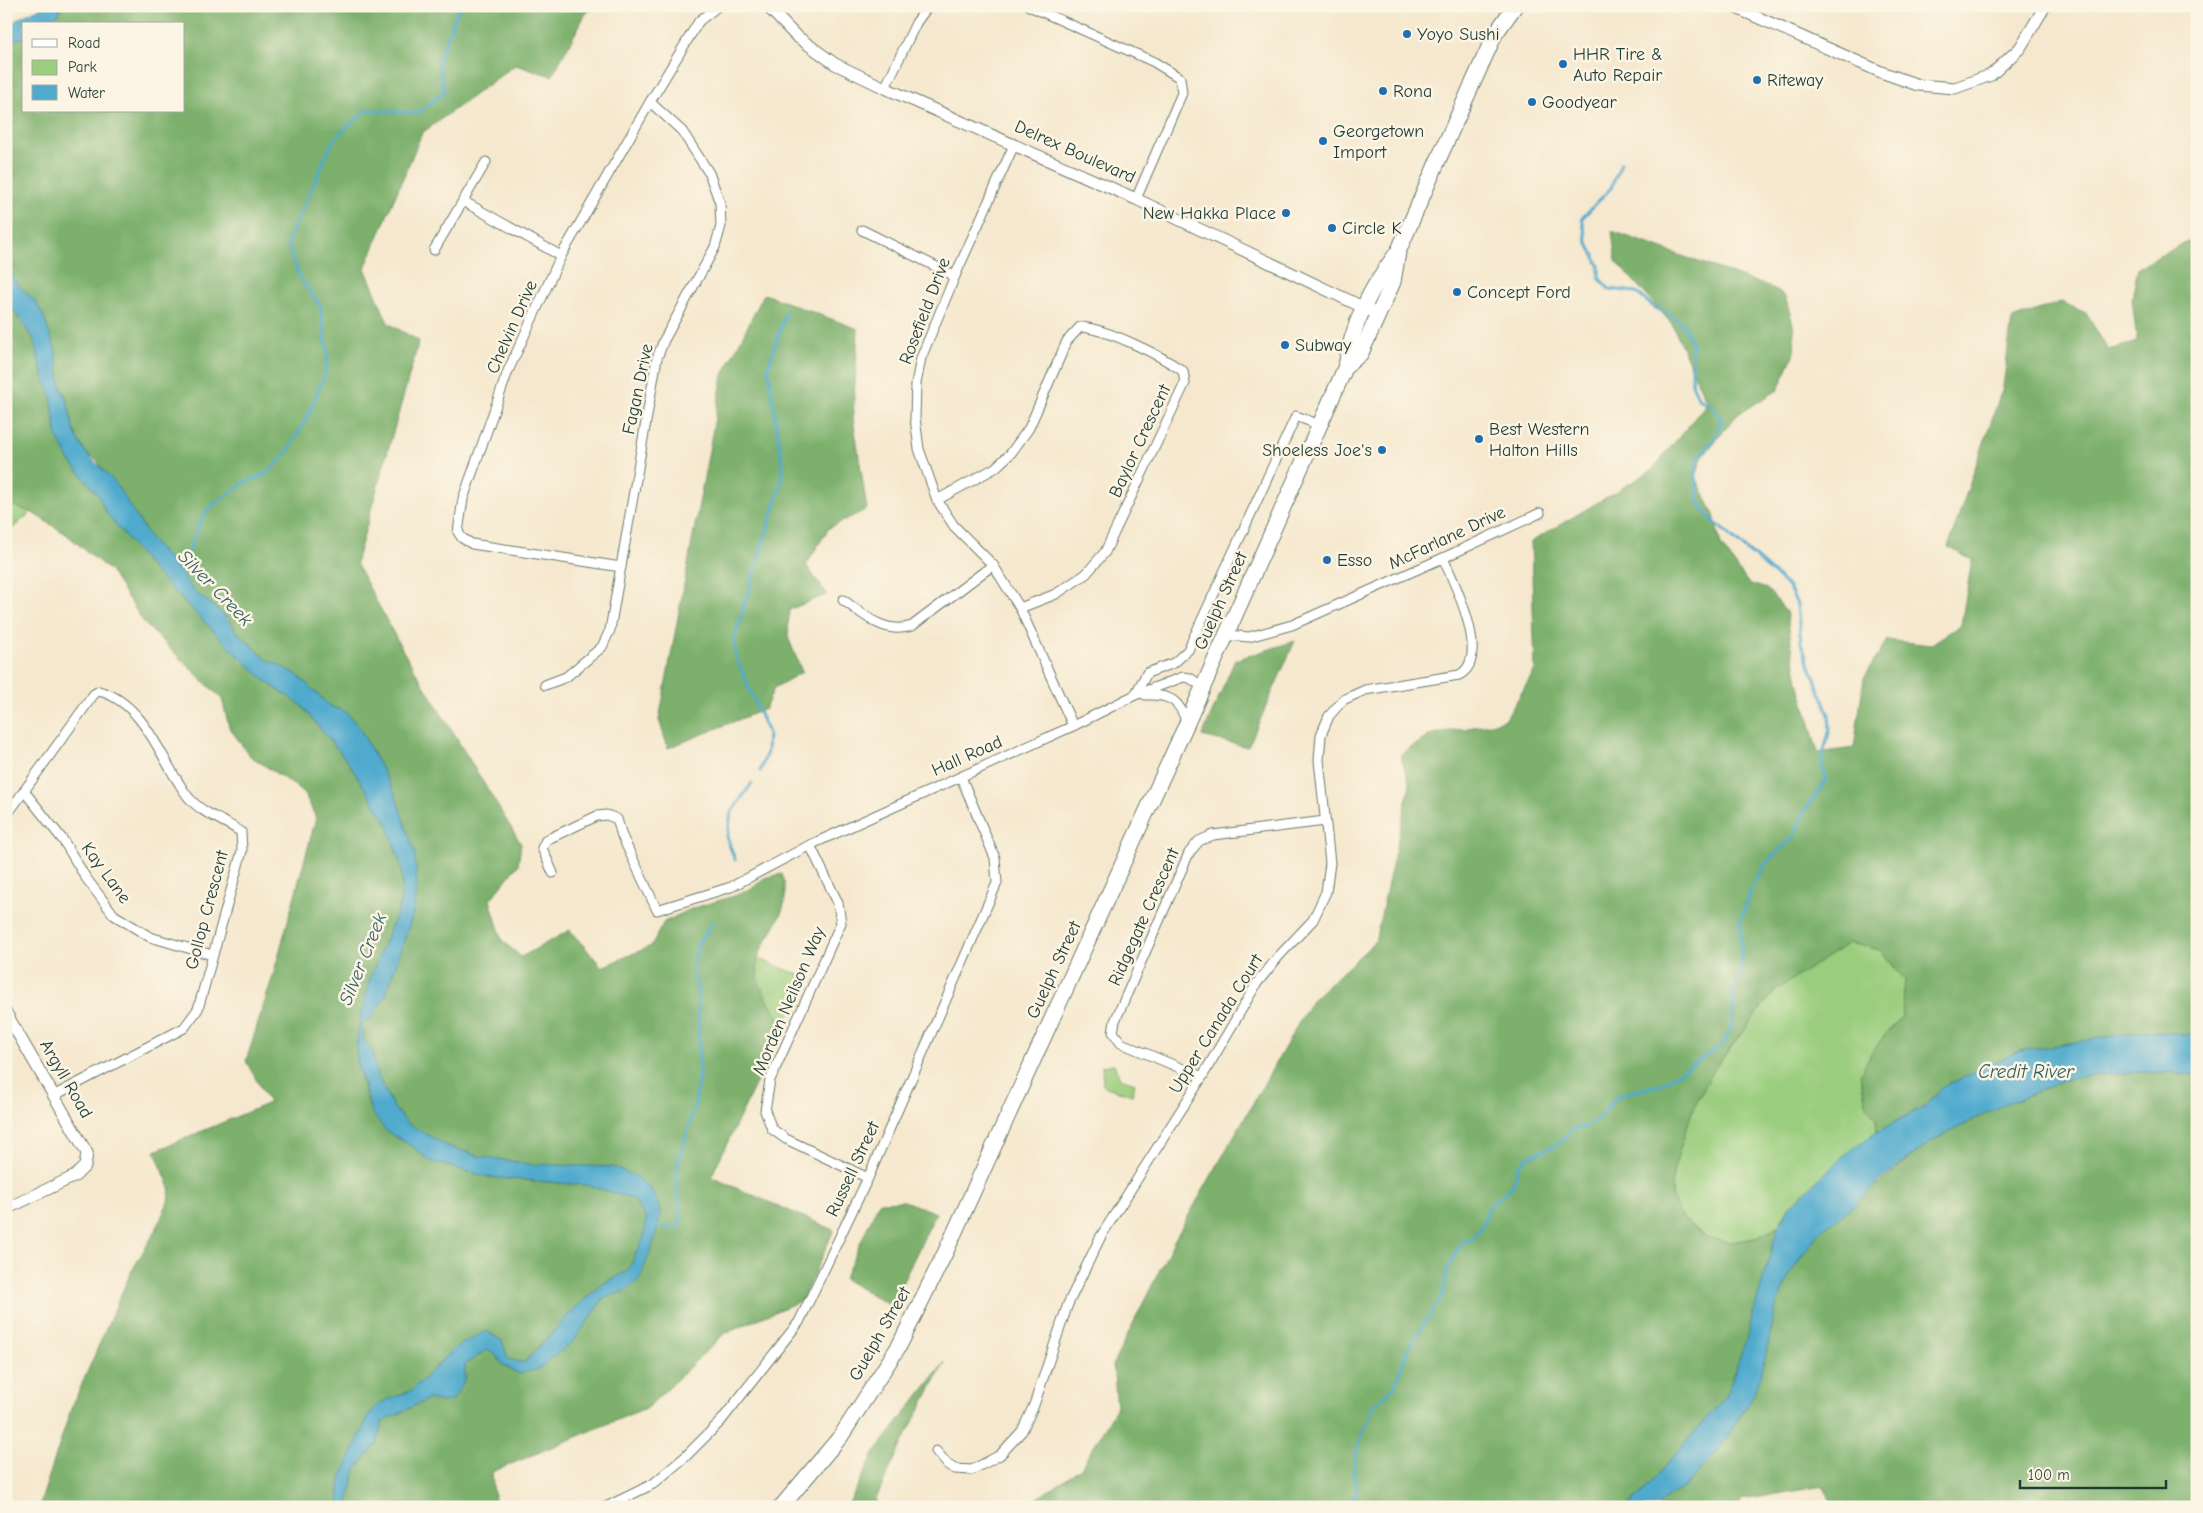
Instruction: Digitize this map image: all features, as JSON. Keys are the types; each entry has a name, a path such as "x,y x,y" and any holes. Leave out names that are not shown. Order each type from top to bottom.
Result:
{"main road":[{"name":"Guelph Street","path":"1495,34 1501,6"},
{"name":"Guelph Street","path":"781,1507 841,1436 899,1346 951,1242 1227,635 1320,425 1346,366 1349,345 1364,308 1380,276 1398,252 1495,34 1515,6"},
{"name":"Guelph Street","path":"1346,366 1361,353 1379,315 1393,282 1398,252"}],"street":[{"name":"Chelvin Drive","path":"621,567 472,544 462,538 458,532 463,499 508,371 562,256 699,20 718,6"},
{"name":"Delrex Boulevard","path":"768,6 795,35 835,64 1136,199 1379,315"},
{"path":"885,88 916,23 928,6"},
{"path":"1029,6 1154,62 1180,78 1182,93 1136,199"},
{"path":"1732,6 1881,72 1918,85 1955,88 1991,75 2020,48 2045,6"},
{"name":"Fagan Drive","path":"545,685 566,677 602,648 610,630 657,358 664,340 715,247 721,226 720,204 709,172 682,131 650,102"},
{"name":"Rosefield Drive","path":"1014,145 955,276 921,358 916,384 915,418 919,449 938,500 954,526 993,565 1020,608 1073,726"},
{"path":"434,250 486,162"},
{"path":"464,201 562,256"},
{"path":"862,230 955,276"},
{"name":"Baylor Crescent","path":"938,500 995,468 1012,453 1029,428 1067,341 1080,327 1095,328 1170,362 1183,371 1185,383 1105,552 1086,574 1056,594 1020,608"},
{"name":"Guelph Street","path":"1135,695 1147,673 1174,663 1188,650 1296,416 1320,425"},
{"name":"McFarlane Drive","path":"1227,635 1249,637 1292,625 1540,513"},
{"name":"Upper Canada Court","path":"936,1451 948,1465 955,1469 972,1470 1000,1455 1022,1431 1034,1405 1068,1304 1101,1236 1202,1077 1257,983 1279,956 1314,920 1326,892 1330,863 1319,746 1324,725 1336,707 1352,695 1365,690 1459,675 1471,664 1469,626 1465,607 1443,558"},
{"path":"843,600 882,627 901,630 912,626 993,565"},
{"name":"Hall Road","path":"553,873 542,848 546,840 597,816 607,815 617,819 622,836 657,910 732,887 810,845 1073,726 1135,695 1183,677 1190,678 1202,687"},
{"name":"Gollop Crescent","path":"6,816 94,694 99,691 111,694 128,705 152,738 188,798 200,809 241,832 242,851 198,1010 184,1028 55,1095"},
{"path":"1135,695 1157,694 1172,698 1182,708 1187,723"},
{"name":"Russell Street","path":"606,1507 653,1484 685,1457 727,1413 799,1322 868,1178 997,883 995,858 961,777"},
{"name":"Kay Lane","path":"24,791 64,840 86,878 114,915 150,937 212,956"},
{"name":"Ridgegate Crescent","path":"1202,1077 1121,1044 1113,1032 1115,1022 1189,853 1199,841 1213,835 1325,821"},
{"name":"Morden Neilson Way","path":"810,845 838,903 841,923 770,1080 765,1111 772,1129 786,1139 868,1178"},
{"name":"Argyll Road","path":"6,1012 87,1153 85,1166 80,1172 68,1180 6,1209"}],"green space":[{"path":"61,6 590,6 552,76 515,65 422,133 365,268 388,323 419,341 356,563 403,651 521,844 518,865 490,900 502,940 521,957 570,930 602,967 651,946 664,922 691,909 737,895 754,887 764,878 782,874 785,891 784,904 780,916 762,948 757,966 757,975 764,995 784,1025 711,1177 834,1230 802,1300 724,1334 648,1407 492,1472 495,1507 347,1507 356,1469 377,1444 382,1422 428,1399 443,1402 465,1379 465,1365 486,1350 493,1352 503,1365 519,1374 573,1342 603,1299 625,1291 659,1206 527,1164 479,1156 447,1146 407,1123 394,1108 377,1075 372,1049 369,1048 364,1039 362,1023 385,997 414,911 417,889 395,794 360,729 346,712 330,706 295,673 266,659 236,630 229,619 194,591 175,566 151,540 97,461 86,453 73,428 67,399 61,387 55,349 43,315 19,286 6,264 6,48 10,44 22,38 22,112 185,112 185,22 39,22 58,15"},
{"path":"1612,231 1775,289 1785,297 1793,324 1795,351 1778,390 1738,414 1702,457 1696,477 1714,515 1721,545 1748,583 1767,589 1786,611 1798,682 1818,753 1854,748 1864,678 1887,640 1930,645 1961,625 1972,560 1948,547 2003,387 2012,319 2061,302 2086,313 2108,350 2137,342 2132,298 2138,268 2197,236 2197,1035 2146,1031 2020,1051 1943,1087 1925,1106 1877,1132 1876,1119 1866,1104 1860,1074 1875,1047 1902,1016 1905,980 1880,950 1849,943 1776,990 1715,1068 1693,1108 1673,1172 1672,1198 1683,1219 1706,1237 1730,1242 1756,1238 1778,1227 1745,1343 1726,1396 1638,1497 1626,1507 1025,1507 1081,1468 1117,1407 1113,1364 1174,1241 1312,1000 1375,942 1410,784 1400,755 1432,734 1491,724 1506,719 1535,670 1531,542 1651,471 1707,403 1672,324 1616,261"},
{"path":"764,294 858,329 853,418 867,509 829,528 806,565 827,594 789,610 788,637 802,672 774,688 765,709 668,748 659,720 723,375"},
{"path":"6,299 33,338 44,378 51,395 57,437 70,461 99,496 103,508 154,571 232,650 268,683 301,705 348,762 387,823 402,869 402,895 398,911 371,975 360,1020 356,1051 358,1067 368,1104 386,1131 413,1147 430,1161 487,1177 585,1185 608,1191 633,1199 646,1218 644,1237 628,1271 602,1284 576,1307 523,1363 508,1359 502,1341 489,1332 456,1347 411,1391 376,1406 367,1419 341,1478 339,1507 39,1507 71,1409 130,1274 156,1230 168,1202 170,1188 155,1151 269,1103 246,1061 272,979 316,818 304,792 249,755 229,727 222,699 145,624 110,571 66,534 31,512 6,503"},
{"path":"6,503 31,512 6,534"},
{"path":"1295,641 1248,747 1202,736 1235,660"},
{"path":"1848,943 1880,949 1905,980 1902,1016 1875,1047 1866,1104 1876,1119 1877,1132 1849,1151 1790,1206 1778,1227 1756,1238 1730,1242 1706,1237 1683,1219 1672,1198 1673,1172 1693,1108 1715,1068 1776,990"},
{"path":"757,958 807,978 784,1025 765,994 759,978"},
{"path":"1114,1064 1120,1078 1135,1083 1132,1095 1106,1087 1103,1084 1102,1066"},
{"path":"2141,1072 2197,1075 2197,1507 1833,1507 1823,1486 1742,1500 1739,1507 1658,1507 1666,1498 1685,1487 1720,1448 1753,1396 1761,1376 1776,1307 1789,1275 1819,1232 1933,1140 2004,1105 2073,1077"},
{"path":"904,1201 936,1213 891,1306 844,1279 879,1202"},
{"path":"945,1362 903,1441 875,1501 882,1507 847,1507 875,1452"}],"water":[{"path":"45,6 61,6 58,15 39,22 22,22 22,38 6,48 6,27 21,17"},
{"path":"6,264 19,286 35,301 43,315 55,349 61,387 67,399 73,428 86,453 114,481 151,540 175,566 194,591 224,615 236,631 266,659 295,673 330,706 346,712 360,729 395,794 415,853 417,889 414,911 385,997 371,1019 362,1023 364,1039 369,1048 372,1049 377,1075 394,1108 407,1123 447,1146 479,1156 527,1164 613,1167 637,1177 652,1191 659,1206 660,1216 655,1239 639,1280 625,1291 603,1299 573,1342 538,1369 519,1374 503,1365 493,1352 486,1350 465,1365 465,1379 453,1400 443,1402 428,1399 382,1422 377,1444 356,1469 347,1507 339,1507 341,1478 367,1419 374,1408 384,1401 411,1391 456,1347 486,1331 502,1341 508,1359 524,1363 576,1307 603,1284 628,1271 644,1237 646,1218 633,1199 608,1191 585,1185 487,1177 430,1161 413,1147 386,1131 372,1113 358,1066 356,1051 360,1020 371,975 398,911 402,895 402,869 387,823 348,762 301,705 268,683 232,650 154,571 107,514 99,496 70,461 57,437 51,396 33,338 6,299"},
{"name":"Credit River","path":"2146,1031 2197,1035 2197,1075 2141,1072 2073,1077 2004,1105 1933,1140 1881,1180 1857,1203 1819,1232 1789,1275 1776,1307 1761,1376 1753,1396 1720,1448 1685,1487 1666,1498 1658,1507 1626,1507 1638,1497 1726,1396 1745,1343 1778,1227 1790,1206 1849,1151 1877,1132 1925,1106 1943,1087 2020,1051"}],"waterway":[{"name":"Silver Creek","path":"179,577 201,520 208,509 242,484 265,474 284,457 309,414 324,376 328,355 320,305 300,278 288,241 334,139 366,110 418,113 444,92 438,60 460,6"},
{"path":"1350,1507 1357,1491 1353,1472 1358,1446 1374,1405 1395,1386 1407,1350 1443,1295 1448,1268 1461,1243 1473,1238 1481,1228 1490,1205 1513,1186 1518,1167 1526,1158 1557,1145 1572,1129 1586,1127 1598,1119 1619,1095 1660,1085 1723,1045 1732,1025 1734,989 1742,970 1740,921 1754,882 1767,862 1793,838 1805,810 1826,781 1821,761 1830,729 1829,715 1801,643 1797,604 1788,586 1712,520 1699,503 1695,469 1699,457 1717,435 1721,420 1713,406 1699,399 1692,384 1692,342 1683,325 1671,315 1655,308 1636,292 1609,289 1599,278 1599,265 1587,242 1582,218 1611,188 1621,163"},
{"path":"760,771 767,752 768,733 736,657 734,639 781,485 783,469 768,367 786,312"},
{"path":"735,860 727,838 731,813 752,783"},
{"path":"654,1226 676,1229 681,1222 677,1190 677,1166 695,1105 699,1073 698,993 693,972 697,945 714,921"}],"place":[{"name":"Yoyo Sushi","path":"1407,34"},
{"name":"HHR Tire & Auto Repair","path":"1563,64"},
{"name":"Riteway","path":"1757,80"},
{"name":"Rona","path":"1383,91"},
{"name":"Goodyear","path":"1532,102"},
{"name":"Georgetown Import","path":"1323,141"},
{"name":"New Hakka Place","path":"1286,213"},
{"name":"Circle K","path":"1332,228"},
{"name":"Concept Ford","path":"1457,292"},
{"name":"Subway","path":"1285,345"},
{"name":"Best Western Halton Hills","path":"1479,439"},
{"name":"Shoeless Joe's","path":"1382,450"},
{"name":"Esso","path":"1327,560"}]}
